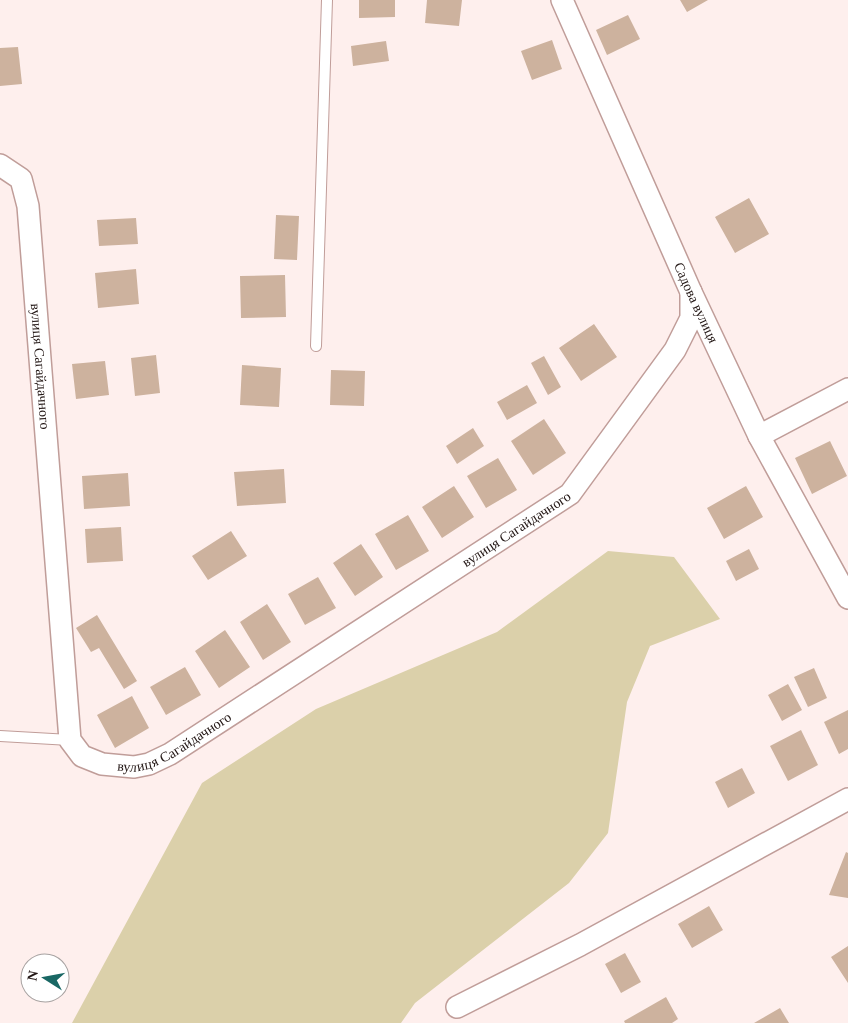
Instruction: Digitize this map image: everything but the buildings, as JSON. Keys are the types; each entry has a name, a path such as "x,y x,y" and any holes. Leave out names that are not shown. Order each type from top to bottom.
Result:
{"street":[{"name":"Садова вулиця","path":"562,0 691,292 759,436 848,598"},
{"name":"вулиця Сагайдачного","path":"0,165 20,179 28,206 70,740 82,756 102,764 134,767 156,761 570,494 675,350 690,318 691,292"},
{"path":"759,436 848,389"},
{"path":"457,1007 580,945 848,799"}],"lane":[{"path":"316,346 327,0"},
{"path":"0,736 70,740"}],"shaded area":[{"path":"608,551 674,557 720,619 650,646 627,702 608,833 569,883 415,1003 401,1023 72,1023 202,783 316,709 497,632"}]}
